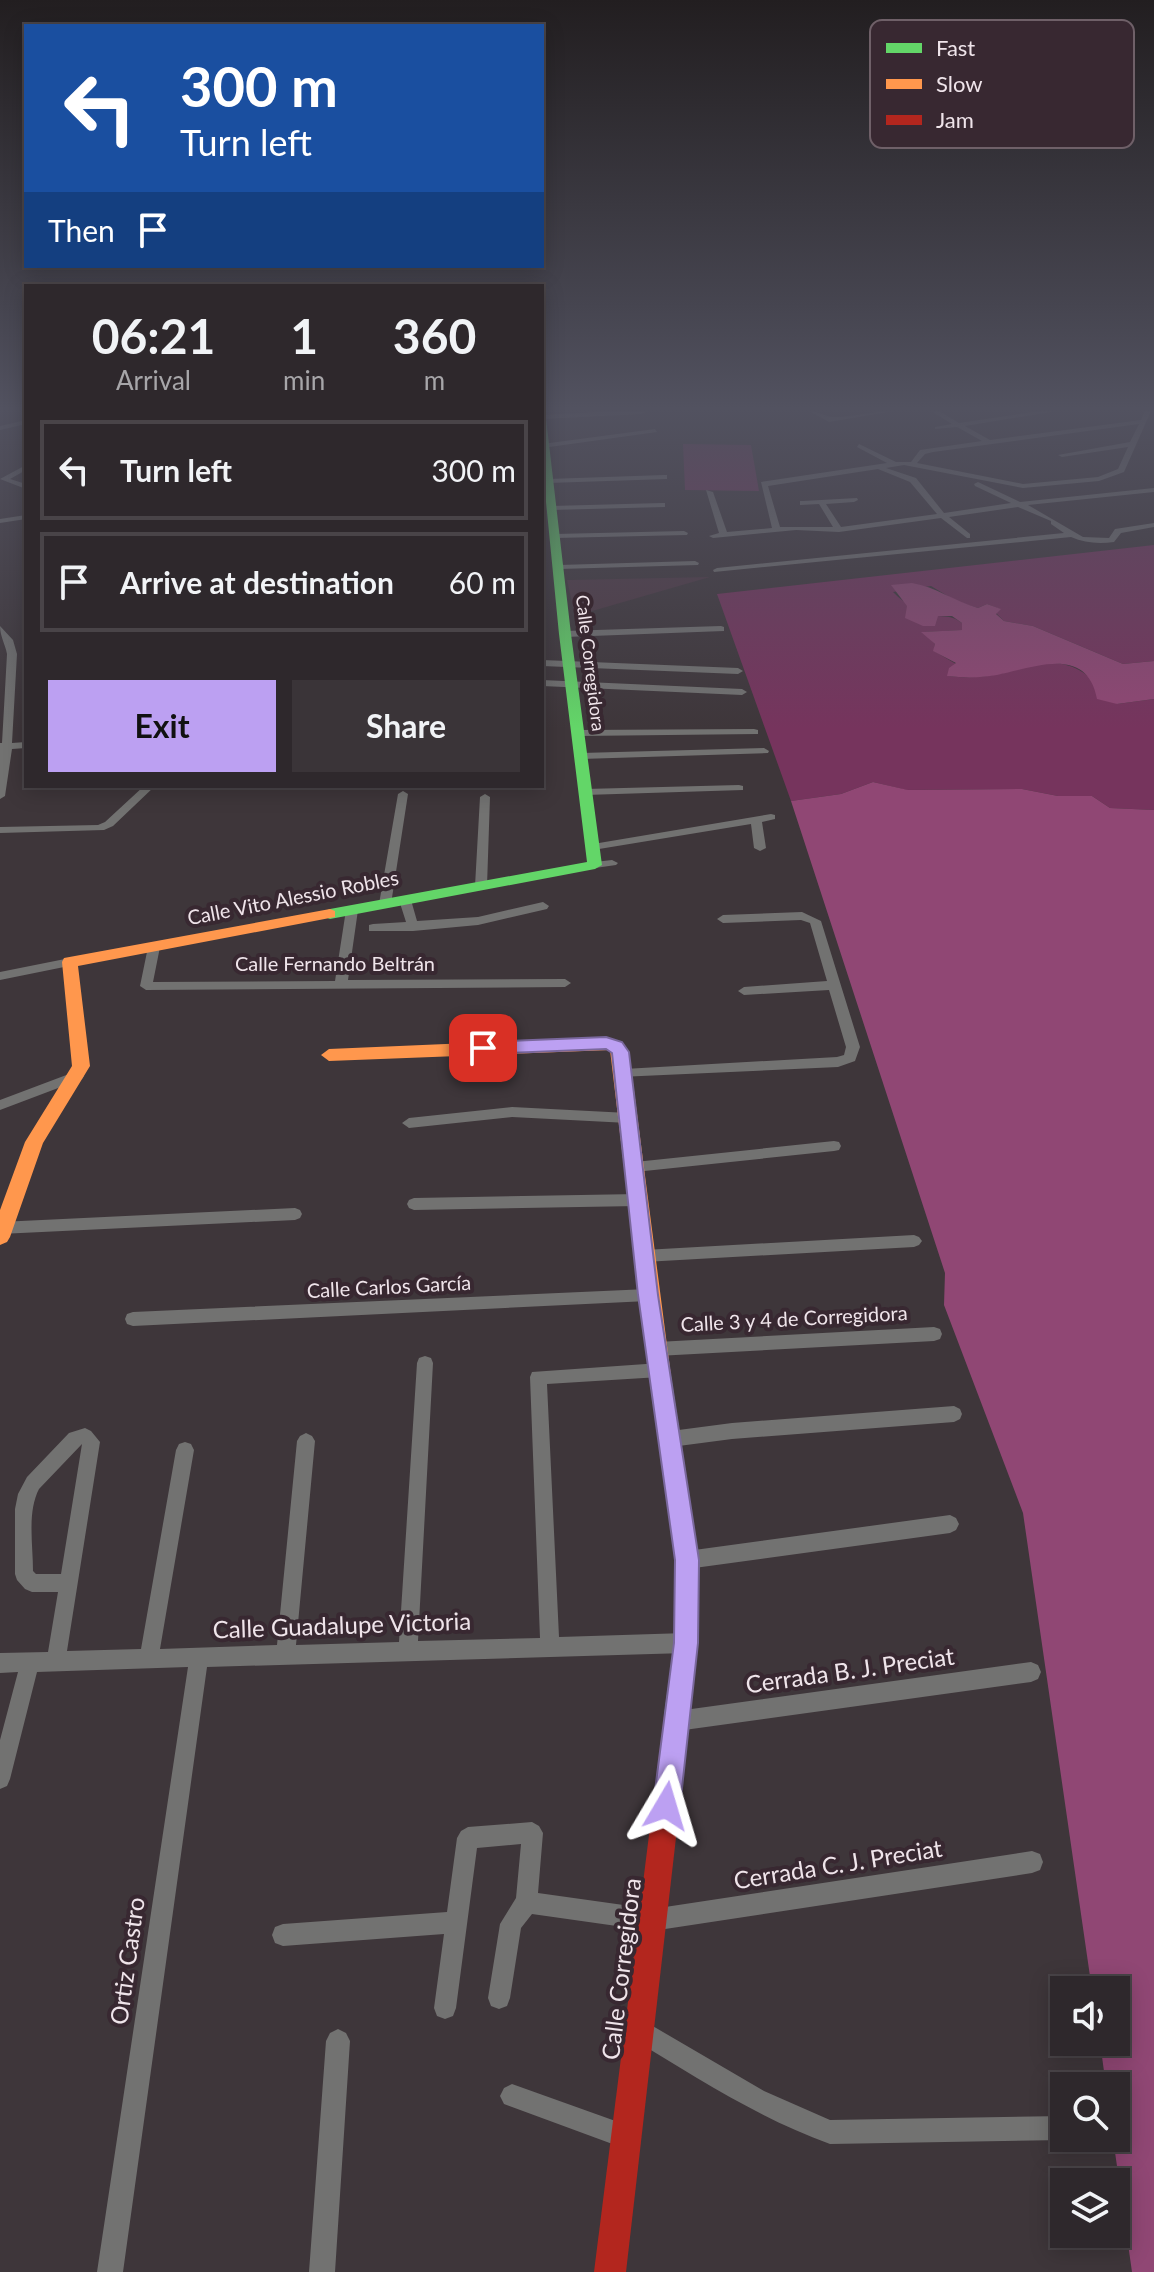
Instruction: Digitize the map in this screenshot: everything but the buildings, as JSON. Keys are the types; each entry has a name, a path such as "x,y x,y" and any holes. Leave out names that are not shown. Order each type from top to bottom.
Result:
{"street":[{"path":"0,521 24,517"},
{"name":"Calle Corregidora","path":"549,517 551,540 559,567 585,792 600,858"},
{"path":"718,517 724,535"},
{"path":"773,517 777,530"},
{"path":"831,517 839,530"},
{"path":"713,536 777,530 839,530 922,517"},
{"path":"945,517 967,536"},
{"path":"1045,517 1082,541 1103,542 1111,540 1118,531 1154,525"},
{"path":"551,540 684,533"},
{"path":"717,570 1070,535"},
{"path":"559,567 695,563"},
{"path":"0,629 9,640 12,675 0,796"},
{"path":"565,634 721,629"},
{"path":"544,663 738,671"},
{"path":"12,675 24,679"},
{"path":"544,683 742,692"},
{"path":"579,733 754,732"},
{"path":"4,746 24,745"},
{"path":"581,756 764,751"},
{"path":"0,830 100,828 109,824 148,788"},
{"path":"585,792 739,788"},
{"path":"385,904 403,794"},
{"path":"481,886 485,797"},
{"path":"600,858 771,817"},
{"path":"756,820 760,848"},
{"name":"Calle Vito Alessio Robles","path":"3,975 481,886 600,858"},
{"path":"405,900 413,927"},
{"path":"373,928 478,921 543,906"},
{"path":"341,984 352,910"},
{"path":"624,1074 838,1062 850,1058 853,1047 815,921 802,916 723,919"},
{"name":"Calle Fernando Beltrán","path":"154,947 146,986 565,983"},
{"path":"0,962 3,975"},
{"path":"70,962 81,1066 48,1114 34,1142 1,1231 295,1214"},
{"path":"744,991 835,985"},
{"name":"Calle Corregidora","path":"329,1055 606,1043 616,1046 621,1052 648,1295 687,1560 686,1643 610,2272"},
{"path":"0,1105 77,1076"},
{"path":"409,1123 512,1112 628,1118"},
{"path":"635,1167 834,1146"},
{"path":"414,1204 638,1200"},
{"path":"644,1256 914,1241"},
{"name":"Calle Carlos García","path":"133,1319 648,1295"},
{"name":"Calle 3 y 4 de Corregidora","path":"657,1349 934,1334"},
{"path":"408,1650 425,1363"},
{"path":"550,1646 538,1377 660,1370"},
{"path":"671,1439 732,1431 954,1414"},
{"path":"56,1661 69,1583 91,1442 85,1436 75,1438 33,1483 24,1509 24,1574 32,1583 69,1583"},
{"path":"286,1654 306,1441"},
{"path":"149,1658 185,1450"},
{"path":"687,1560 950,1524"},
{"name":"Calle Guadalupe Victoria","path":"0,1663 686,1643"},
{"name":"Ortiz Castro","path":"110,2272 199,1657"},
{"path":"0,1779 30,1662"},
{"name":"Cerrada B. J. Preciat","path":"677,1721 1031,1672"},
{"path":"445,2008 468,1838 532,1833 527,1902 511,1924 499,1998"},
{"name":"Cerrada C. J. Preciat","path":"527,1902 652,1920 1032,1862"},
{"path":"283,1935 455,1922"},
{"path":"639,2029 789,2116 830,2132 1050,2128"},
{"path":"322,2272 338,2041"},
{"path":"512,2096 626,2137"}],"shaded area":[{"path":"1154,545 1154,661 1123,664 1033,626 1004,621 996,613 1000,609 987,604 978,608 956,601 931,586 893,592 919,611 962,623 963,630 923,632 935,644 934,651 956,664 948,676 985,676 1038,664 1058,664 1084,673 1117,704 1154,699 1154,810 1110,808 1092,796 1058,796 1022,789 907,790 873,782 841,794 791,801 717,594"},
{"path":"710,577 575,616 567,580"},
{"path":"912,583 978,608 987,604 1001,609 996,614 1004,621 1033,626 1123,664 1154,661 1154,699 1117,704 1097,699 1091,682 1082,671 1070,665 1042,665 985,677 947,676 949,668 956,663 933,651 935,644 921,632 962,630 962,623 952,616 938,616 935,626 923,626 905,618 907,606 891,585"},
{"path":"873,782 908,790 1022,789 1058,796 1092,796 1110,808 1154,810 1154,2272 1132,2272 1129,2248 1130,2168 1117,2168 1115,2152 1130,2152 1130,2072 1104,2072 1102,2056 1130,2056 1130,1976 1090,1976 1023,1513 944,1305 945,1273 791,801 841,794"}],"traffic: fast":[{"path":"330,914 595,865 553,517"},
{"path":"660,1376 687,1560 686,1643 677,1716"}],"traffic: slow":[{"path":"0,1237 34,1142 81,1066 70,962 330,914"},
{"path":"329,1055 606,1043 616,1046 621,1052 660,1376"}],"traffic: jam":[{"path":"610,2272 677,1716"}],"route":[{"path":"483,1048 606,1043 616,1046 621,1052 648,1295 687,1560 686,1643 666,1806"}]}
